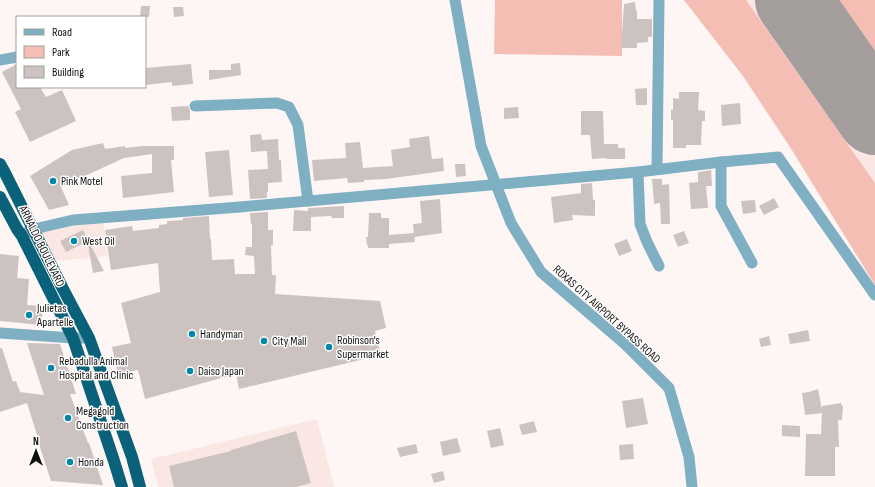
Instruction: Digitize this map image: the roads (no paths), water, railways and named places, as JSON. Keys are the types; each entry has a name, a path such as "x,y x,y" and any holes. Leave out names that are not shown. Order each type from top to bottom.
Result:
{"highway":[{"name":"ARNALDO BOULEVARD","path":"2,169 89,338 132,457 140,487"},
{"name":"ARNALDO BOULEVARD","path":"0,197 22,236 73,338 122,487"}],"street":[{"name":"ROXAS CITY AIRPORT BYPASS ROAD","path":"455,0 481,146 511,223 541,272 625,344 669,388 688,457 692,487"},
{"path":"658,170 659,0"},
{"path":"0,60 16,57"},
{"path":"195,106 277,103 289,107 298,125 308,201"},
{"path":"22,236 34,229 73,220 638,172 720,162 778,157 875,295"},
{"path":"720,162 721,206 752,263"},
{"path":"638,172 640,224 659,266"},
{"path":"0,333 89,338"}],"place":[{"name":"Pink Motel","path":"53,181"},
{"name":"West Oil","path":"74,241"},
{"name":"Julietas Apartelle","path":"29,315"},
{"name":"Handyman","path":"192,334"},
{"name":"City Mall","path":"264,341"},
{"name":"Robinson's Supermarket","path":"329,347"},
{"name":"Rebadulla Animal Hospital and Clinic","path":"51,368"},
{"name":"Daiso Japan","path":"190,371"},
{"name":"Megagold Construction","path":"68,418"},
{"name":"Honda","path":"70,462"}]}
